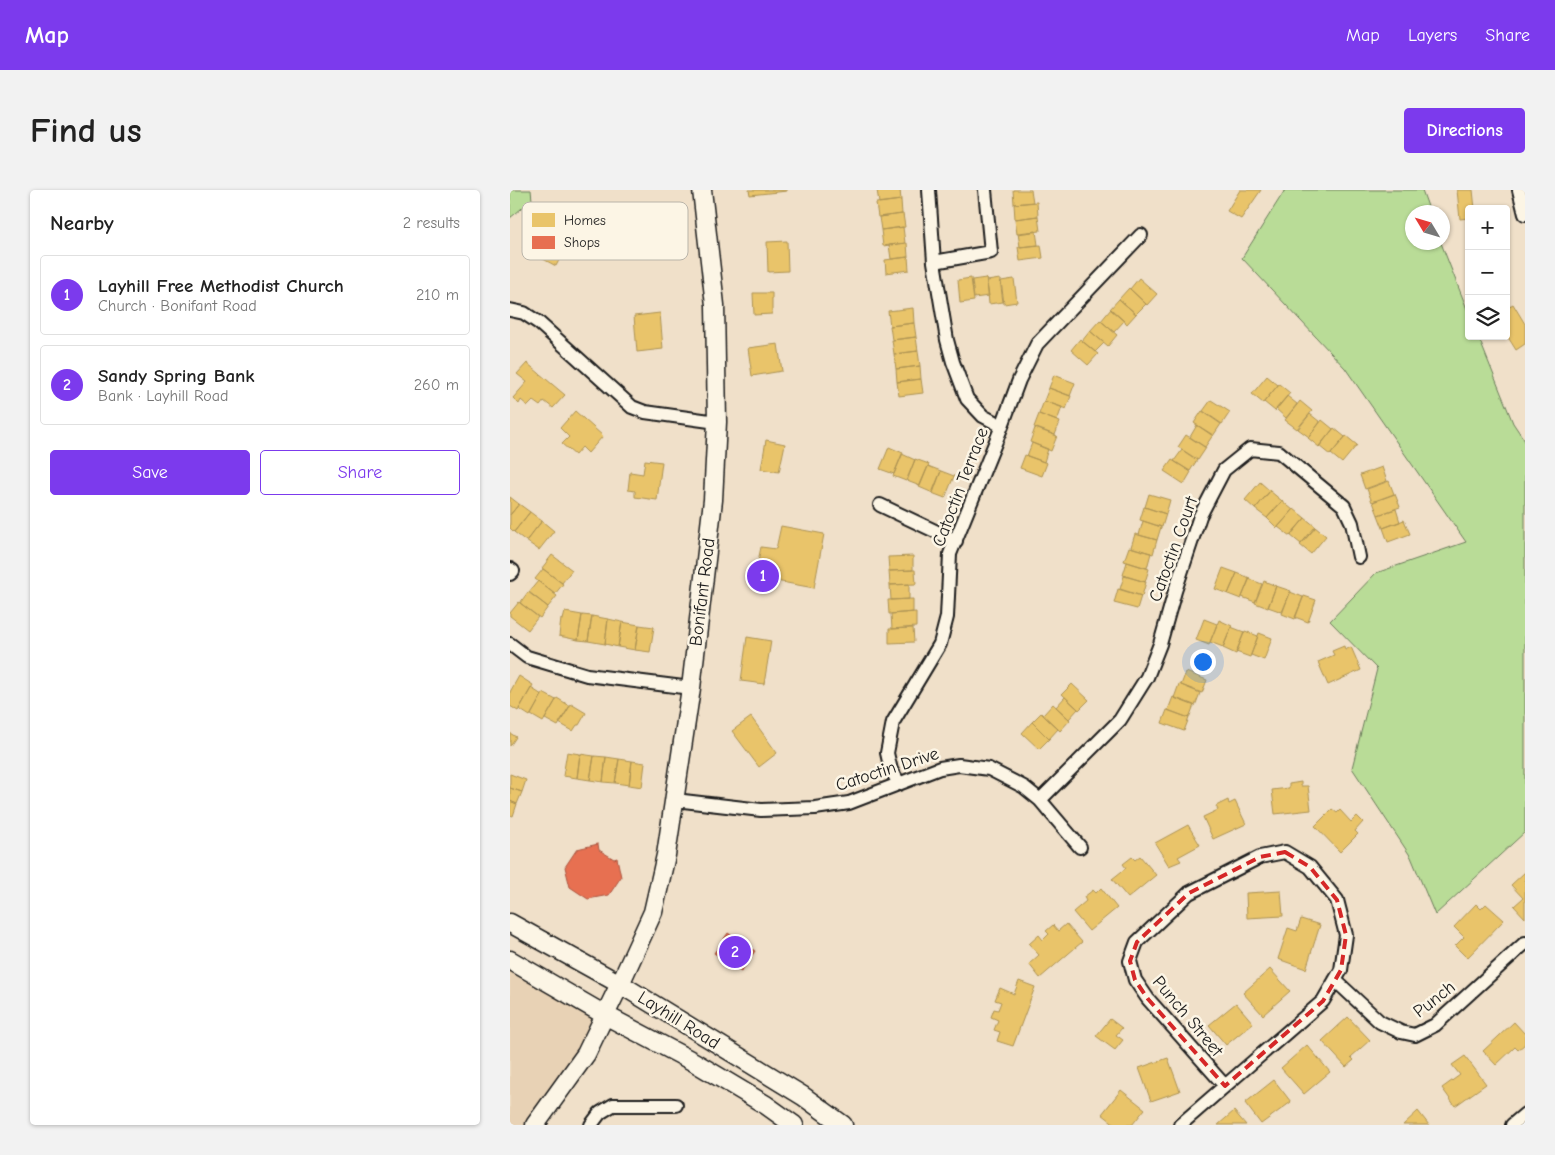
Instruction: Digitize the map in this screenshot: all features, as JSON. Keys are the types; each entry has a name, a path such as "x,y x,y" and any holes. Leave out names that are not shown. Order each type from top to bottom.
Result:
{"main road":[{"name":"Bonifant Road","path":"535,1125 586,1054 605,1015 653,912 666,855 691,688 713,500 717,422 715,305 702,190"},
{"name":"Layhill Road","path":"510,923 620,984 803,1096 843,1125"},
{"name":"Layhill Road","path":"510,960 605,1015 694,1062 766,1105 794,1125"}],"street":[{"path":"930,190 934,262 953,362 967,399 983,416 1002,426"},
{"path":"934,262 991,252 984,190"},
{"path":"1519,190 1525,214"},
{"name":"Catoctin Terrace","path":"898,783 891,770 887,753 893,722 940,644 946,617 950,554 1019,380 1037,344 1141,235"},
{"path":"510,310 524,314 539,323 632,407 645,412 717,422"},
{"name":"Catoctin Court","path":"1040,800 1120,720 1147,677 1160,644 1200,516 1224,470 1250,448 1279,452 1344,506 1352,523 1359,557"},
{"path":"880,505 956,541"},
{"path":"510,568 513,571 510,574"},
{"path":"510,644 527,657 587,675 691,688"},
{"name":"Catoctin Drive","path":"675,800 761,810 815,808 849,803 940,768 959,765 989,769 1024,787 1040,800 1080,847"},
{"name":"Punch Street","path":"1180,1125 1225,1086 1323,1001 1341,970 1346,935 1336,900 1310,867 1285,852 1260,857 1189,893 1137,942 1130,961 1135,980 1148,999 1225,1086"},
{"name":"Punch","path":"1336,980 1380,1022 1401,1032 1415,1035 1435,1025 1525,943"},
{"path":"591,1125 600,1113 613,1105 676,1105"},
{"path":"1512,1125 1525,1114"}],"highlighted area":[{"path":"1285,852 1310,867 1337,900 1346,935 1341,970 1323,1001 1225,1086 1148,999 1135,980 1130,961 1137,942 1189,893 1260,857"}],"shaded area":[{"path":"510,960 605,1015 535,1125 510,1125"}],"green space":[{"path":"510,190 531,190 532,200 522,202 522,208 510,218"},
{"path":"1285,190 1422,190 1427,205 1405,205 1405,250 1444,250 1465,304 1465,340 1480,340 1513,423 1525,441 1525,832 1435,915 1411,857 1352,768 1377,669 1330,621 1376,573 1466,542 1345,368 1242,258"}],"building: Homes":[{"path":"749,190 787,190 787,191 750,195"},
{"path":"877,190 900,190 901,200 879,203"},
{"path":"1013,190 1031,190 1033,202 1014,204"},
{"path":"1240,190 1261,190 1241,219 1227,211"},
{"path":"1457,190 1473,190 1475,205 1465,205 1465,218 1460,219"},
{"path":"901,200 902,214 878,217 876,203"},
{"path":"1037,202 1038,216 1015,219 1014,204"},
{"path":"903,214 905,227 881,230 879,217"},
{"path":"1038,216 1040,231 1017,234 1015,219"},
{"path":"903,227 905,243 883,246 881,230"},
{"path":"1036,231 1038,245 1020,247 1018,233"},
{"path":"787,241 788,271 768,272 767,242"},
{"path":"907,243 908,257 891,259 889,245"},
{"path":"1041,245 1043,258 1020,261 1018,247"},
{"path":"908,257 909,270 886,273 885,260"},
{"path":"545,260 559,260 556,266"},
{"path":"971,278 974,301 960,303 958,280"},
{"path":"986,278 989,296 974,298 972,280"},
{"path":"1139,278 1157,294 1147,305 1130,289"},
{"path":"1000,279 1003,302 989,304 987,281"},
{"path":"1014,279 1017,302 1004,304 1001,281"},
{"path":"1129,288 1146,304 1136,314 1119,299"},
{"path":"753,293 772,293 772,314 754,315"},
{"path":"1119,299 1136,314 1127,324 1110,309"},
{"path":"1513,304 1525,324 1525,344 1516,350 1510,340 1510,306"},
{"path":"913,308 914,323 890,326 888,311"},
{"path":"1111,309 1124,321 1114,332 1101,321"},
{"path":"660,313 663,349 637,352 634,316"},
{"path":"1100,320 1117,335 1108,346 1090,331"},
{"path":"914,323 916,337 892,340 890,326"},
{"path":"1090,331 1104,343 1095,352 1082,341"},
{"path":"916,337 918,351 894,354 892,340"},
{"path":"1080,339 1098,354 1088,365 1071,350"},
{"path":"778,344 782,371 752,376 748,348"},
{"path":"918,351 920,366 896,369 894,354"},
{"path":"527,363 565,395 553,408 544,401 540,406 533,401 528,406 521,400 519,404 513,398 527,382 517,374"},
{"path":"920,366 921,379 897,382 896,369"},
{"path":"1054,375 1075,383 1070,396 1049,388"},
{"path":"1267,376 1278,385 1263,403 1252,394"},
{"path":"921,379 923,393 899,396 897,382"},
{"path":"1279,384 1290,393 1275,411 1264,402"},
{"path":"1049,388 1071,396 1066,409 1044,401"},
{"path":"1287,396 1297,404 1286,418 1276,409"},
{"path":"1211,400 1230,412 1222,424 1203,411"},
{"path":"1044,401 1062,407 1057,421 1039,414"},
{"path":"1300,401 1312,411 1297,429 1285,420"},
{"path":"575,411 603,436 588,453 582,447 575,455 562,444 569,437 560,428"},
{"path":"1202,411 1221,424 1213,436 1194,423"},
{"path":"1039,414 1060,422 1055,435 1034,427"},
{"path":"1310,414 1320,422 1309,437 1298,429"},
{"path":"1322,420 1333,429 1319,447 1308,438"},
{"path":"1197,425 1213,435 1205,447 1190,437"},
{"path":"1035,428 1057,436 1051,451 1030,442"},
{"path":"1334,428 1345,437 1330,455 1319,446"},
{"path":"1186,435 1206,448 1198,460 1178,447"},
{"path":"1346,436 1357,445 1342,463 1331,454"},
{"path":"766,440 785,444 779,472 761,469"},
{"path":"1032,443 1048,449 1044,462 1027,456"},
{"path":"889,447 903,453 894,474 880,469"},
{"path":"1182,450 1197,460 1190,471 1174,461"},
{"path":"902,454 915,460 906,481 893,476"},
{"path":"1025,455 1047,463 1042,476 1020,468"},
{"path":"915,459 929,464 920,486 907,481"},
{"path":"645,460 662,462 657,500 635,497 635,491 628,490 630,472 643,474"},
{"path":"1172,460 1191,472 1184,484 1164,471"},
{"path":"928,466 941,471 933,493 919,487"},
{"path":"1382,467 1387,481 1365,489 1360,475"},
{"path":"941,471 954,476 945,498 932,493"},
{"path":"1389,481 1394,494 1372,502 1367,489"},
{"path":"1260,482 1270,491 1255,509 1245,500"},
{"path":"1270,491 1282,501 1267,518 1255,509"},
{"path":"1149,494 1170,500 1166,514 1145,507"},
{"path":"1395,494 1400,507 1378,515 1373,502"},
{"path":"510,497 519,504 510,515"},
{"path":"1282,501 1293,510 1277,528 1267,518"},
{"path":"519,504 530,512 514,532 510,528 510,515"},
{"path":"1144,507 1166,514 1162,527 1140,520"},
{"path":"1294,509 1305,518 1290,536 1278,527"},
{"path":"1396,509 1400,522 1383,528 1378,515"},
{"path":"530,512 542,521 526,541 514,532"},
{"path":"1305,518 1316,527 1301,544 1290,535"},
{"path":"1404,520 1410,534 1388,542 1383,528"},
{"path":"542,521 554,531 539,550 526,541"},
{"path":"1143,521 1161,527 1157,540 1139,535"},
{"path":"781,526 824,534 814,588 765,579 767,568 757,566 761,547 776,549"},
{"path":"1315,527 1326,536 1311,554 1300,545"},
{"path":"1135,534 1157,540 1153,554 1131,547"},
{"path":"1129,547 1151,553 1147,568 1124,561"},
{"path":"552,555 572,570 562,583 542,568"},
{"path":"913,556 913,570 889,571 888,557"},
{"path":"1127,562 1149,569 1145,582 1123,575"},
{"path":"1223,568 1237,573 1228,594 1215,589"},
{"path":"543,569 563,584 555,594 535,579"},
{"path":"915,570 916,584 890,585 889,571"},
{"path":"1237,573 1250,578 1241,599 1228,594"},
{"path":"1124,576 1146,582 1142,596 1120,589"},
{"path":"1249,579 1262,584 1255,602 1242,597"},
{"path":"538,581 557,596 548,607 529,592"},
{"path":"1264,581 1276,586 1268,608 1255,603"},
{"path":"909,584 909,599 891,600 890,585"},
{"path":"1276,586 1291,591 1282,612 1268,607"},
{"path":"1118,589 1141,596 1137,609 1114,603"},
{"path":"528,592 548,607 540,618 520,603"},
{"path":"1290,592 1303,597 1295,619 1282,614"},
{"path":"1304,596 1316,600 1308,622 1295,617"},
{"path":"913,599 913,612 889,614 888,600"},
{"path":"519,602 538,617 528,630 510,616 510,613"},
{"path":"565,612 582,615 578,640 559,636 561,619 563,620"},
{"path":"916,612 916,627 892,629 891,614"},
{"path":"582,615 592,616 588,641 578,640"},
{"path":"592,616 608,619 605,644 588,641"},
{"path":"608,619 622,622 618,647 605,644"},
{"path":"1204,619 1217,624 1209,645 1196,640"},
{"path":"1219,620 1232,626 1223,647 1210,642"},
{"path":"622,622 639,625 635,650 618,647"},
{"path":"639,625 654,627 650,652 635,650"},
{"path":"1231,627 1244,632 1236,654 1223,648"},
{"path":"913,628 914,642 889,643 889,629"},
{"path":"1245,631 1258,636 1250,657 1236,652"},
{"path":"1259,633 1272,638 1264,660 1251,655"},
{"path":"747,637 771,641 764,684 741,681"},
{"path":"1344,646 1345,650 1351,647 1361,670 1328,685 1318,662 1334,655 1332,651"},
{"path":"1186,672 1207,680 1202,693 1181,685"},
{"path":"519,676 533,685 518,711 510,706 510,692"},
{"path":"1072,684 1089,700 1079,710 1062,694"},
{"path":"1179,684 1200,693 1195,706 1174,698"},
{"path":"531,688 542,695 530,716 519,709"},
{"path":"543,693 556,700 543,722 531,715"},
{"path":"1065,697 1078,709 1069,719 1056,707"},
{"path":"1173,697 1194,705 1189,718 1168,710"},
{"path":"557,698 570,706 558,726 545,719"},
{"path":"571,704 586,713 573,731 559,723"},
{"path":"1053,704 1070,720 1060,731 1043,715"},
{"path":"1167,710 1189,718 1184,731 1162,723"},
{"path":"1041,713 1058,729 1049,739 1032,722"},
{"path":"751,717 777,753 759,767 732,731"},
{"path":"1032,722 1049,739 1039,749 1022,733"},
{"path":"510,733 516,737 510,746"},
{"path":"567,752 580,754 577,778 563,776"},
{"path":"580,754 594,756 590,780 577,778"},
{"path":"594,756 606,757 603,782 590,780"},
{"path":"606,757 619,759 615,783 603,782"},
{"path":"619,759 632,761 629,785 615,783"},
{"path":"632,761 645,763 642,787 629,785"},
{"path":"510,774 526,780 522,792 510,788"},
{"path":"1301,782 1301,786 1308,786 1311,810 1275,814 1272,790 1289,788 1289,784"},
{"path":"510,788 522,792 517,804 510,801"},
{"path":"1228,800 1229,804 1235,801 1246,824 1213,839 1203,817 1218,810 1216,806"},
{"path":"510,801 517,804 513,816 510,815"},
{"path":"1332,809 1337,813 1340,810 1351,822 1357,816 1363,822 1355,831 1358,834 1340,852 1315,826"},
{"path":"1188,825 1200,845 1178,857 1181,861 1169,866 1155,843"},
{"path":"1140,856 1156,875 1128,898 1112,879 1126,868 1123,864 1132,857 1135,860"},
{"path":"1525,872 1525,918 1514,906 1523,898 1511,885"},
{"path":"1101,888 1117,908 1089,931 1073,912 1086,901 1084,897 1093,890 1096,893"},
{"path":"1281,891 1283,916 1247,918 1246,893"},
{"path":"1476,904 1481,909 1486,904 1504,920 1467,958 1455,946 1464,937 1454,927"},
{"path":"1301,919 1320,925 1306,969 1278,959 1288,928 1297,931"},
{"path":"1066,924 1082,942 1040,978 1029,964 1039,955 1029,944 1039,935 1043,940 1049,934 1046,931 1053,925 1058,931"},
{"path":"1270,969 1290,991 1263,1015 1243,993"},
{"path":"1019,981 1035,987 1013,1046 997,1041 1000,1032 994,1030 998,1020 991,1017 994,1009 998,1010 1001,1002 995,1000 1000,988 1014,994"},
{"path":"1236,1003 1253,1023 1226,1045 1209,1025"},
{"path":"1348,1017 1370,1040 1351,1057 1354,1060 1346,1067 1322,1041"},
{"path":"1110,1019 1122,1028 1116,1035 1123,1040 1115,1050 1096,1036"},
{"path":"1514,1022 1525,1034 1525,1044 1518,1050 1515,1047 1496,1065 1483,1051"},
{"path":"1307,1045 1330,1072 1304,1094 1281,1068"},
{"path":"1465,1056 1486,1084 1455,1106 1442,1088 1460,1075 1452,1065"},
{"path":"1168,1058 1180,1091 1151,1101 1139,1068"},
{"path":"1274,1080 1291,1102 1261,1124 1245,1103"},
{"path":"1121,1090 1145,1109 1132,1125 1116,1125 1102,1114"},
{"path":"1234,1111 1246,1125 1218,1125"},
{"path":"1418,1111 1429,1125 1403,1125"}],"building: Shops":[{"path":"598,844 599,850 614,859 617,858 621,877 609,895 588,899 570,887 565,867 577,849"},
{"path":"728,933 755,951 741,972 714,953"}],"place":[{"name":"Layhill Free Methodist Church","path":"763,576"},
{"name":"Sandy Spring Bank","path":"735,952"}]}
